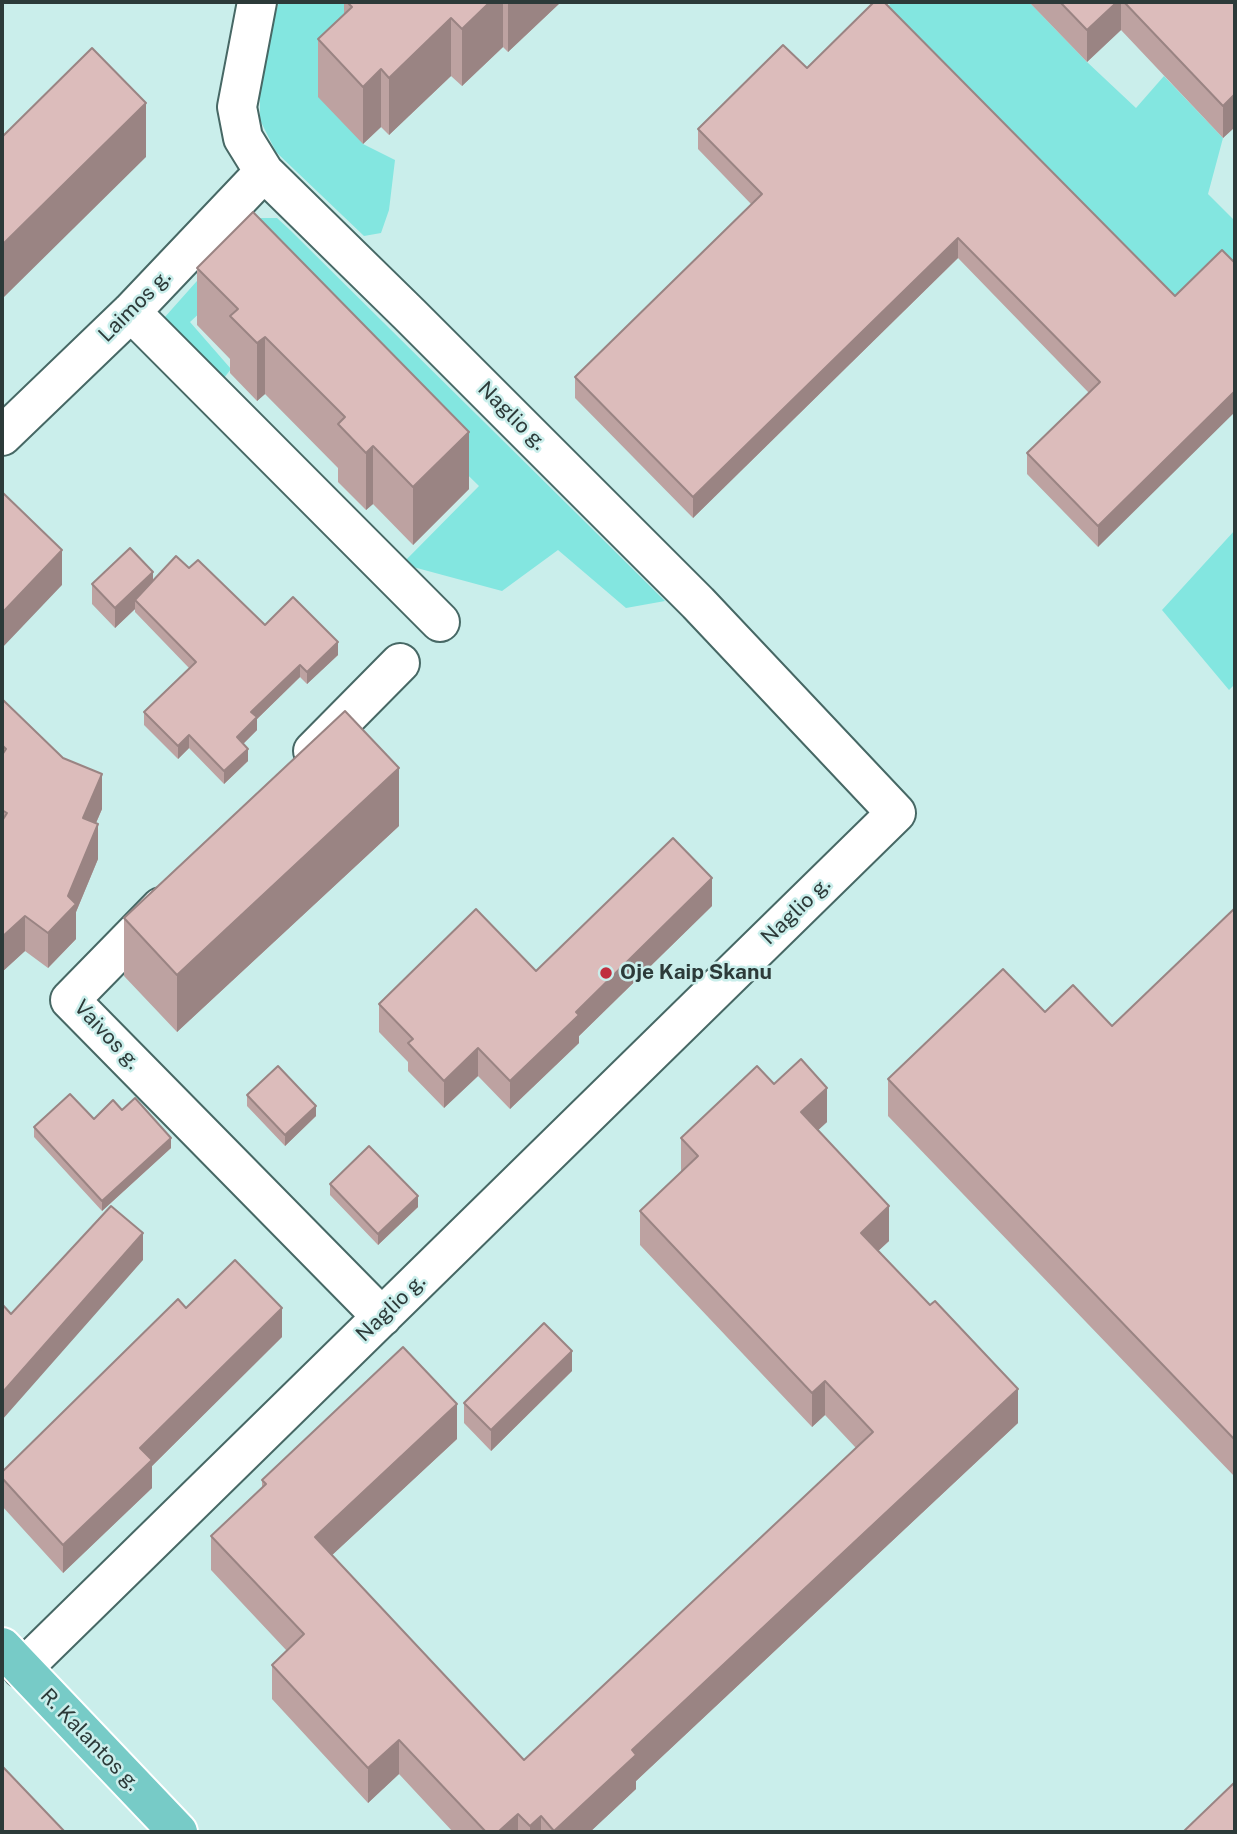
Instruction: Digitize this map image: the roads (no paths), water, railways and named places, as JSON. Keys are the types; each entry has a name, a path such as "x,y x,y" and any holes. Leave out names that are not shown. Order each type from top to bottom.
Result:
{"main road":[{"name":"R. Kalantos g.","path":"12,1658 178,1832"}],"street":[{"path":"257,2 237,107 243,138 264,172"},
{"name":"Laimos g.","path":"2,436 131,312 264,172"},
{"name":"Naglio g.","path":"12,1658 382,1317 897,813 698,603 401,305 264,172"},
{"path":"131,312 440,622"},
{"path":"290,775 400,663"},
{"name":"Vaivos g.","path":"185,882 70,1000 382,1317"}],"place":[{"name":"Oje Kaip Skanu","path":"606,973"}]}
